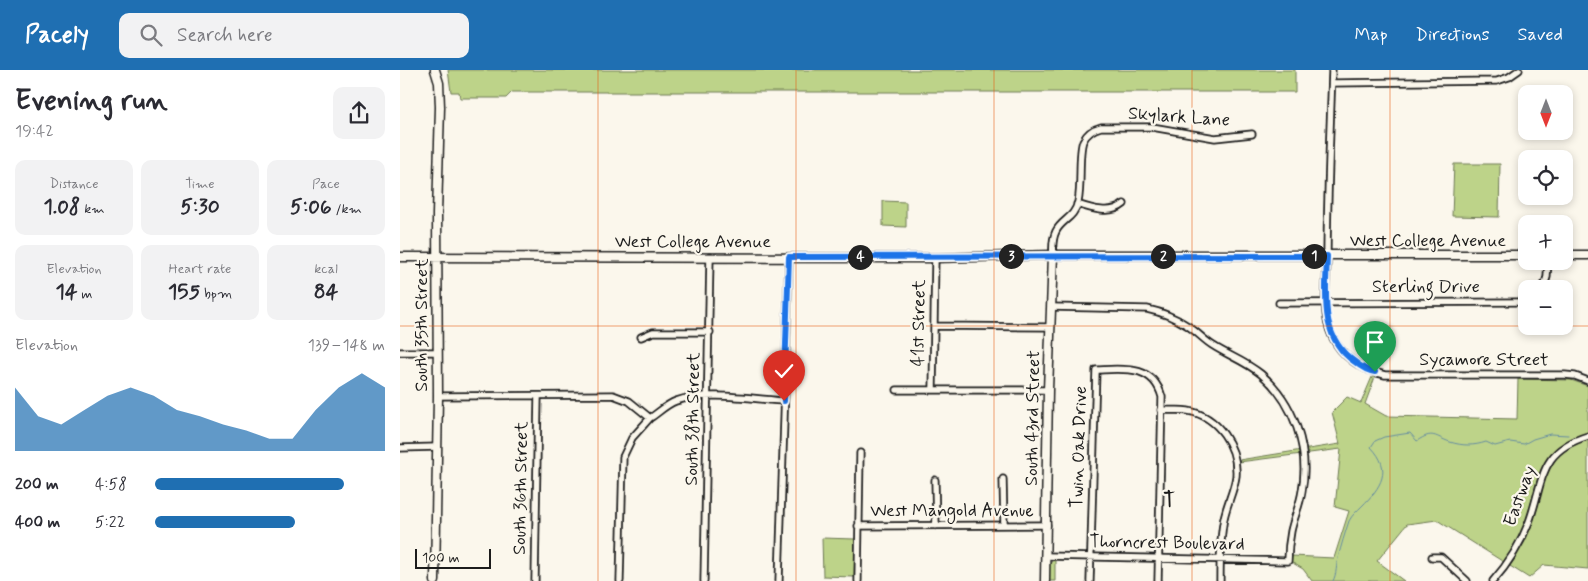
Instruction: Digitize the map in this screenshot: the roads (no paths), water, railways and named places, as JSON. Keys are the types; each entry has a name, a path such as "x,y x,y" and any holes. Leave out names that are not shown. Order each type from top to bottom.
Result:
{"street":[{"name":"South 35th Street","path":"435,581 440,107 436,70"},
{"name":"Sycamore Street","path":"1332,70 1326,302 1329,329 1336,343 1349,358 1372,372 1399,375 1565,375 1575,376 1588,381"},
{"path":"1332,83 1497,81 1509,77 1518,70"},
{"name":"Skylark Lane","path":"1077,204 1082,148 1084,140 1094,129 1101,127 1152,127 1215,138 1252,134"},
{"path":"1053,255 1053,235 1058,227 1072,214 1077,204 1104,210 1120,208 1124,204"},
{"name":"West College Avenue","path":"400,257 935,258 1053,255 1518,255"},
{"name":"South 43rd Street","path":"1045,581 1048,390 1053,255"},
{"path":"1573,255 1588,255"},
{"name":"South 38th Street","path":"704,581 710,257"},
{"path":"779,581 789,257"},
{"name":"41st Street","path":"933,390 935,258"},
{"name":"Sterling Drive","path":"1279,302 1518,302"},
{"name":"Thorncrest Boulevard","path":"1046,556 1288,561 1291,531 1303,490 1304,468 1303,451 1295,419 1280,394 1262,375 1238,358 1213,345 1188,326 1159,312 1146,309 1051,307"},
{"path":"935,326 1050,327"},
{"path":"642,337 653,332 710,332"},
{"path":"400,352 437,352"},
{"name":"Twin Oak Drive","path":"1090,556 1096,370 1132,369 1147,374 1160,389 1162,397 1158,581"},
{"path":"897,390 1048,390"},
{"path":"438,396 613,395 630,401 650,418"},
{"name":"South 36th Street","path":"535,581 538,396"},
{"path":"620,581 623,457 632,438 650,418 674,402 690,398 708,397 784,401"},
{"path":"1162,410 1189,411 1199,415 1221,430 1230,442 1236,466 1236,476 1224,517 1220,581"},
{"name":"Eastway","path":"1493,581 1508,562 1525,531 1542,475 1550,461 1563,447 1588,436"},
{"path":"400,448 437,447"},
{"path":"858,581 860,453"},
{"path":"1003,479 1004,525"},
{"path":"935,480 936,526"},
{"name":"West Mangold Avenue","path":"858,526 1047,525"},
{"path":"1090,556 1090,581"},
{"path":"1432,557 1440,557 1467,581"}],"waterway":[{"path":"1333,581 1349,521 1375,492 1382,478 1382,463 1371,447 1375,441 1384,437 1410,433 1417,441 1431,435 1459,444 1473,445 1486,442 1495,446 1510,442 1524,444 1550,434 1568,435"}],"district":[{"name":"T","path":"1169,500"}]}
